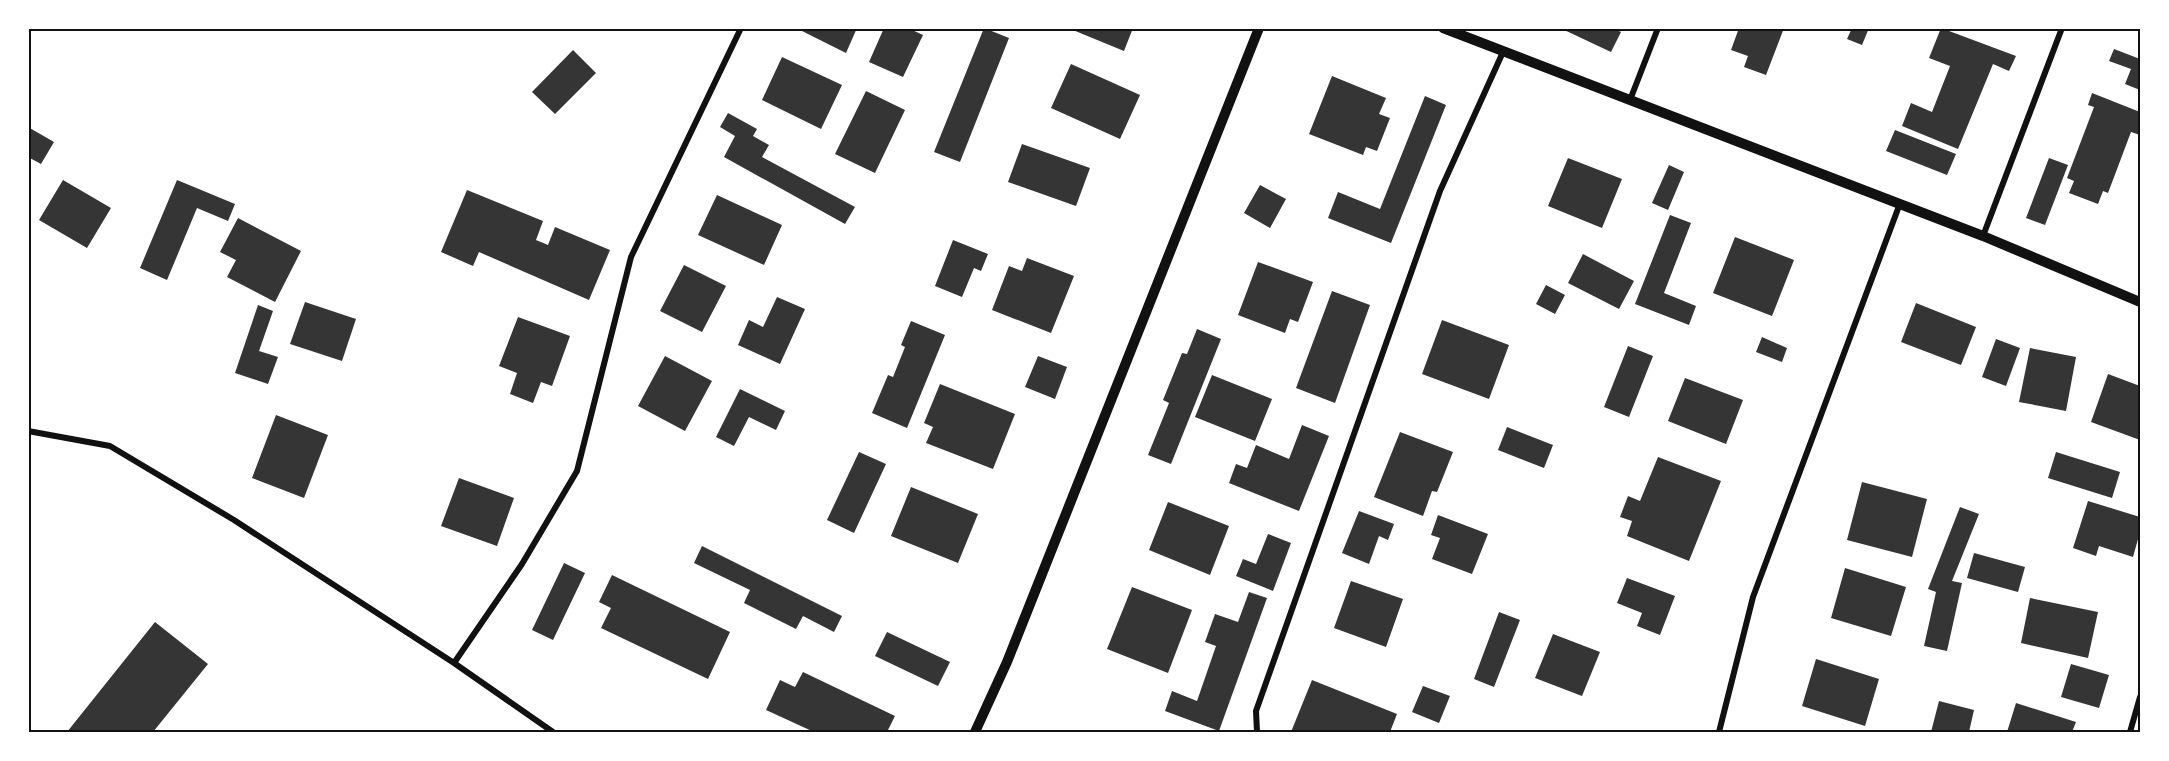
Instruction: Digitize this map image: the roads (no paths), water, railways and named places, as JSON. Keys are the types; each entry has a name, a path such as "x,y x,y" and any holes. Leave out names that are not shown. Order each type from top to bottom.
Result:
{"street":[{"path":"454,663 522,564 577,471 631,257 741,28"},
{"path":"975,732 1007,662 1259,28"},
{"path":"1443,28 1899,206 1983,236 2140,302"},
{"path":"1630,100 1658,28"},
{"path":"1983,236 2062,28"},
{"path":"1257,732 1256,711 1440,191 1503,52"},
{"path":"1719,732 1753,597 1899,206"},
{"path":"28,431 110,446 234,520 454,663 553,732"},
{"path":"2130,732 2140,697"}]}
